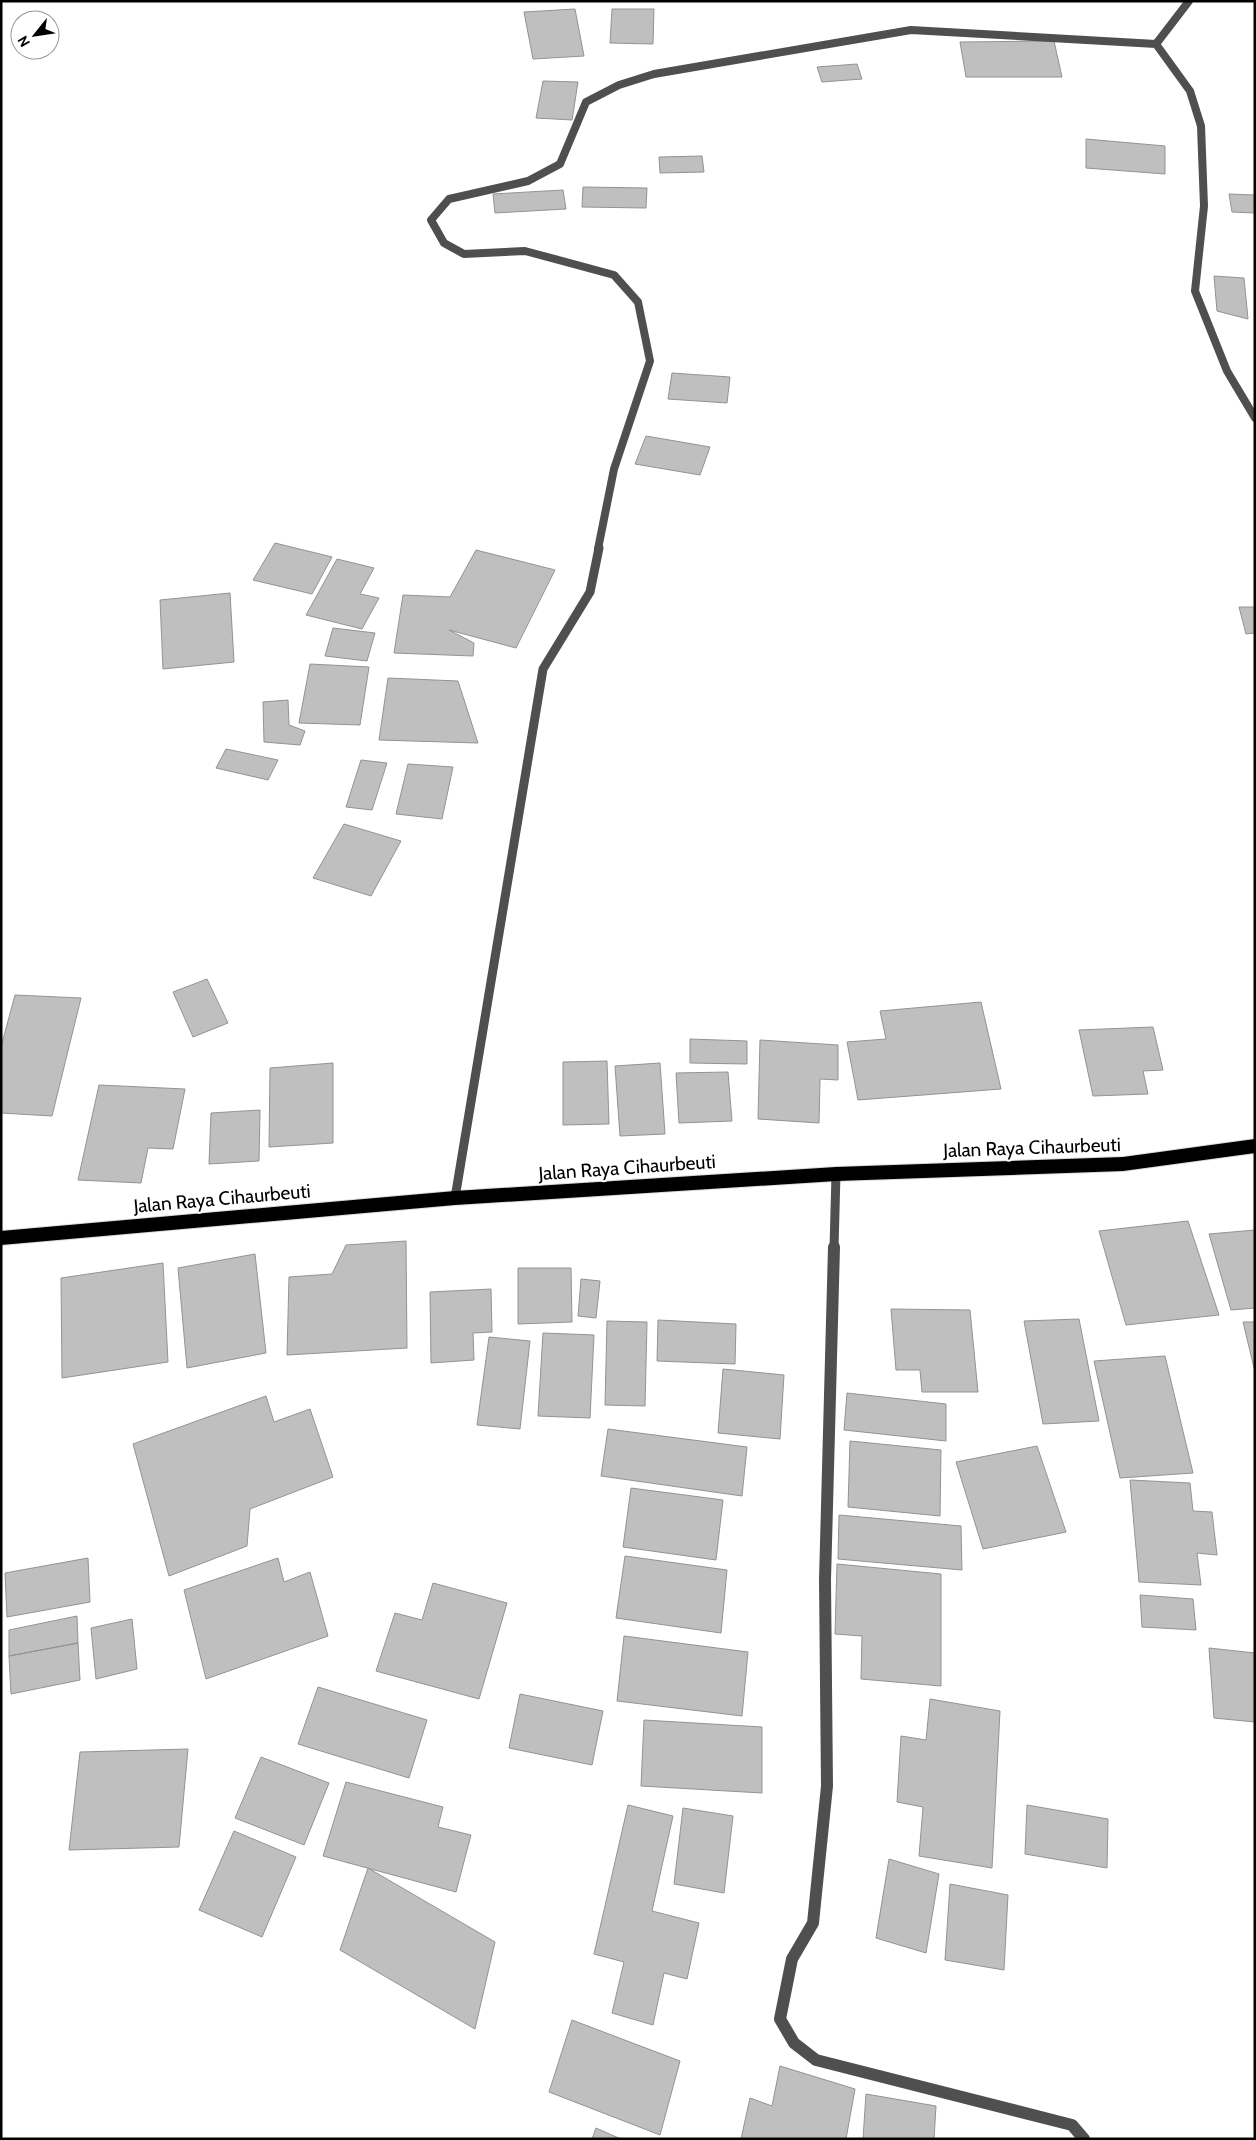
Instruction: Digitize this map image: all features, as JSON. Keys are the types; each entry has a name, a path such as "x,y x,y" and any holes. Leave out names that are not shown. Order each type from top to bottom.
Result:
{"highway":[{"name":"Jalan Raya Cihaurbeuti","path":"1,1238 455,1198 836,1174 1123,1164 1255,1146"}],"street":[{"path":"1156,44 1189,1"},
{"path":"455,1198 543,669 590,592 614,469 650,361 638,302 614,274 525,251 464,254 444,244 431,220 449,199 528,181 560,164 586,102 632,80 651,74 679,71 911,30 1156,44"},
{"path":"1156,44 1190,91 1201,126 1204,206 1195,291 1227,371 1255,418"},
{"path":"836,1174 824,1580 827,1786 813,1923 792,1959 780,2019 794,2043 816,2060 1072,2125 1084,2139"}],"building":[{"path":"575,9 584,56 533,59 524,12"},
{"path":"612,9 654,9 653,44 610,43"},
{"path":"1054,41 1062,77 966,77 960,42"},
{"path":"857,64 862,79 822,82 817,67"},
{"path":"543,81 578,82 572,120 536,118"},
{"path":"1086,139 1165,146 1165,174 1086,168"},
{"path":"702,156 704,172 660,173 659,157"},
{"path":"583,187 647,188 646,208 582,207"},
{"path":"563,190 566,209 495,213 493,194"},
{"path":"1229,194 1255,195 1255,213 1232,212"},
{"path":"1214,276 1244,278 1248,319 1217,311"},
{"path":"672,373 730,377 727,403 668,399"},
{"path":"646,436 710,447 700,475 635,464"},
{"path":"275,543 332,557 312,594 253,580"},
{"path":"476,550 555,570 516,648 449,630 474,643 473,656 394,653 403,595 450,597"},
{"path":"337,559 374,568 360,594 379,598 362,629 306,615"},
{"path":"230,593 234,662 163,669 160,600"},
{"path":"1239,607 1255,607 1255,633 1246,634"},
{"path":"333,628 375,633 367,661 325,656"},
{"path":"310,664 369,667 360,725 299,723"},
{"path":"388,678 458,681 478,743 379,740"},
{"path":"288,700 289,725 305,731 300,745 264,742 263,702"},
{"path":"226,749 278,760 268,780 216,768"},
{"path":"361,760 387,763 372,810 346,807"},
{"path":"408,764 453,767 442,819 396,814"},
{"path":"344,824 401,841 371,896 313,878"},
{"path":"207,979 228,1023 193,1037 173,992"},
{"path":"15,995 81,998 52,1116 1,1113 1,1047"},
{"path":"981,1002 1001,1089 858,1100 847,1042 886,1039 880,1011"},
{"path":"1153,1027 1163,1070 1143,1071 1148,1094 1093,1096 1079,1030"},
{"path":"690,1039 747,1041 747,1064 690,1063"},
{"path":"760,1040 838,1045 838,1080 820,1079 819,1123 758,1119"},
{"path":"607,1061 609,1124 563,1125 563,1062"},
{"path":"333,1063 333,1143 269,1147 270,1068"},
{"path":"660,1063 665,1134 620,1136 615,1066"},
{"path":"728,1072 732,1121 679,1123 676,1073"},
{"path":"99,1085 185,1089 173,1149 148,1148 141,1183 78,1180"},
{"path":"260,1110 259,1161 209,1164 211,1113"},
{"path":"1188,1221 1219,1315 1126,1325 1099,1231"},
{"path":"1255,1230 1255,1308 1231,1310 1209,1234"},
{"path":"406,1241 407,1348 287,1355 289,1277 332,1274 346,1245"},
{"path":"255,1254 266,1353 187,1368 178,1268"},
{"path":"163,1263 168,1362 62,1378 61,1278"},
{"path":"518,1268 571,1268 572,1322 518,1324"},
{"path":"581,1279 600,1281 596,1318 578,1316"},
{"path":"491,1289 492,1332 473,1333 474,1360 431,1363 430,1292"},
{"path":"891,1309 970,1310 978,1392 922,1392 920,1370 896,1370"},
{"path":"1079,1319 1099,1421 1043,1424 1024,1321"},
{"path":"658,1320 736,1324 735,1364 657,1361"},
{"path":"607,1321 647,1322 645,1406 605,1405"},
{"path":"1243,1322 1255,1322 1255,1372"},
{"path":"543,1333 594,1335 590,1418 538,1416"},
{"path":"489,1337 530,1341 520,1429 477,1425"},
{"path":"1165,1356 1193,1473 1120,1478 1094,1361"},
{"path":"723,1369 784,1375 780,1439 718,1433"},
{"path":"847,1393 946,1404 946,1441 844,1430"},
{"path":"266,1396 274,1422 310,1409 333,1477 250,1509 247,1546 169,1576 133,1444"},
{"path":"608,1429 747,1447 742,1496 601,1476"},
{"path":"850,1441 941,1450 940,1516 848,1507"},
{"path":"1037,1446 1066,1532 983,1549 956,1462"},
{"path":"1130,1480 1190,1483 1193,1511 1212,1512 1217,1555 1197,1553 1201,1585 1139,1582"},
{"path":"631,1488 723,1500 716,1560 623,1547"},
{"path":"839,1515 961,1526 962,1570 838,1559"},
{"path":"625,1556 727,1570 721,1633 616,1618"},
{"path":"88,1558 90,1602 7,1617 5,1573"},
{"path":"278,1558 284,1582 310,1572 328,1636 206,1679 184,1590"},
{"path":"837,1564 941,1574 941,1686 861,1679 862,1636 835,1634"},
{"path":"433,1583 507,1603 479,1699 376,1671 395,1613 422,1620"},
{"path":"1140,1595 1193,1599 1196,1630 1142,1627"},
{"path":"77,1616 78,1643 9,1656 9,1630"},
{"path":"132,1619 137,1669 96,1679 91,1628"},
{"path":"624,1636 748,1652 742,1716 617,1701"},
{"path":"78,1643 80,1680 11,1694 9,1656"},
{"path":"1209,1648 1255,1653 1255,1722 1214,1718"},
{"path":"318,1687 427,1720 409,1778 298,1744"},
{"path":"520,1694 603,1711 592,1765 509,1748"},
{"path":"930,1699 1000,1711 992,1868 919,1856 923,1807 897,1802 901,1736 926,1740"},
{"path":"644,1720 762,1727 762,1793 641,1786"},
{"path":"188,1749 179,1847 69,1850 80,1752"},
{"path":"261,1757 329,1783 304,1845 235,1818"},
{"path":"346,1782 443,1807 438,1827 471,1835 456,1892 323,1856"},
{"path":"628,1805 673,1816 652,1911 699,1923 687,1979 664,1973 653,2025 612,2013 624,1962 594,1954"},
{"path":"1027,1805 1108,1819 1107,1868 1025,1854"},
{"path":"683,1808 733,1816 724,1893 674,1884"},
{"path":"234,1831 296,1857 262,1937 199,1910"},
{"path":"889,1859 939,1874 926,1953 876,1938"},
{"path":"368,1868 495,1942 475,2029 340,1950"},
{"path":"950,1884 1008,1895 1004,1970 945,1960"},
{"path":"572,2020 680,2061 660,2135 549,2092"},
{"path":"780,2066 855,2089 846,2139 741,2139 750,2098 772,2106"},
{"path":"866,2094 936,2106 934,2139 863,2139"},
{"path":"596,2128 621,2139 592,2139"}]}
